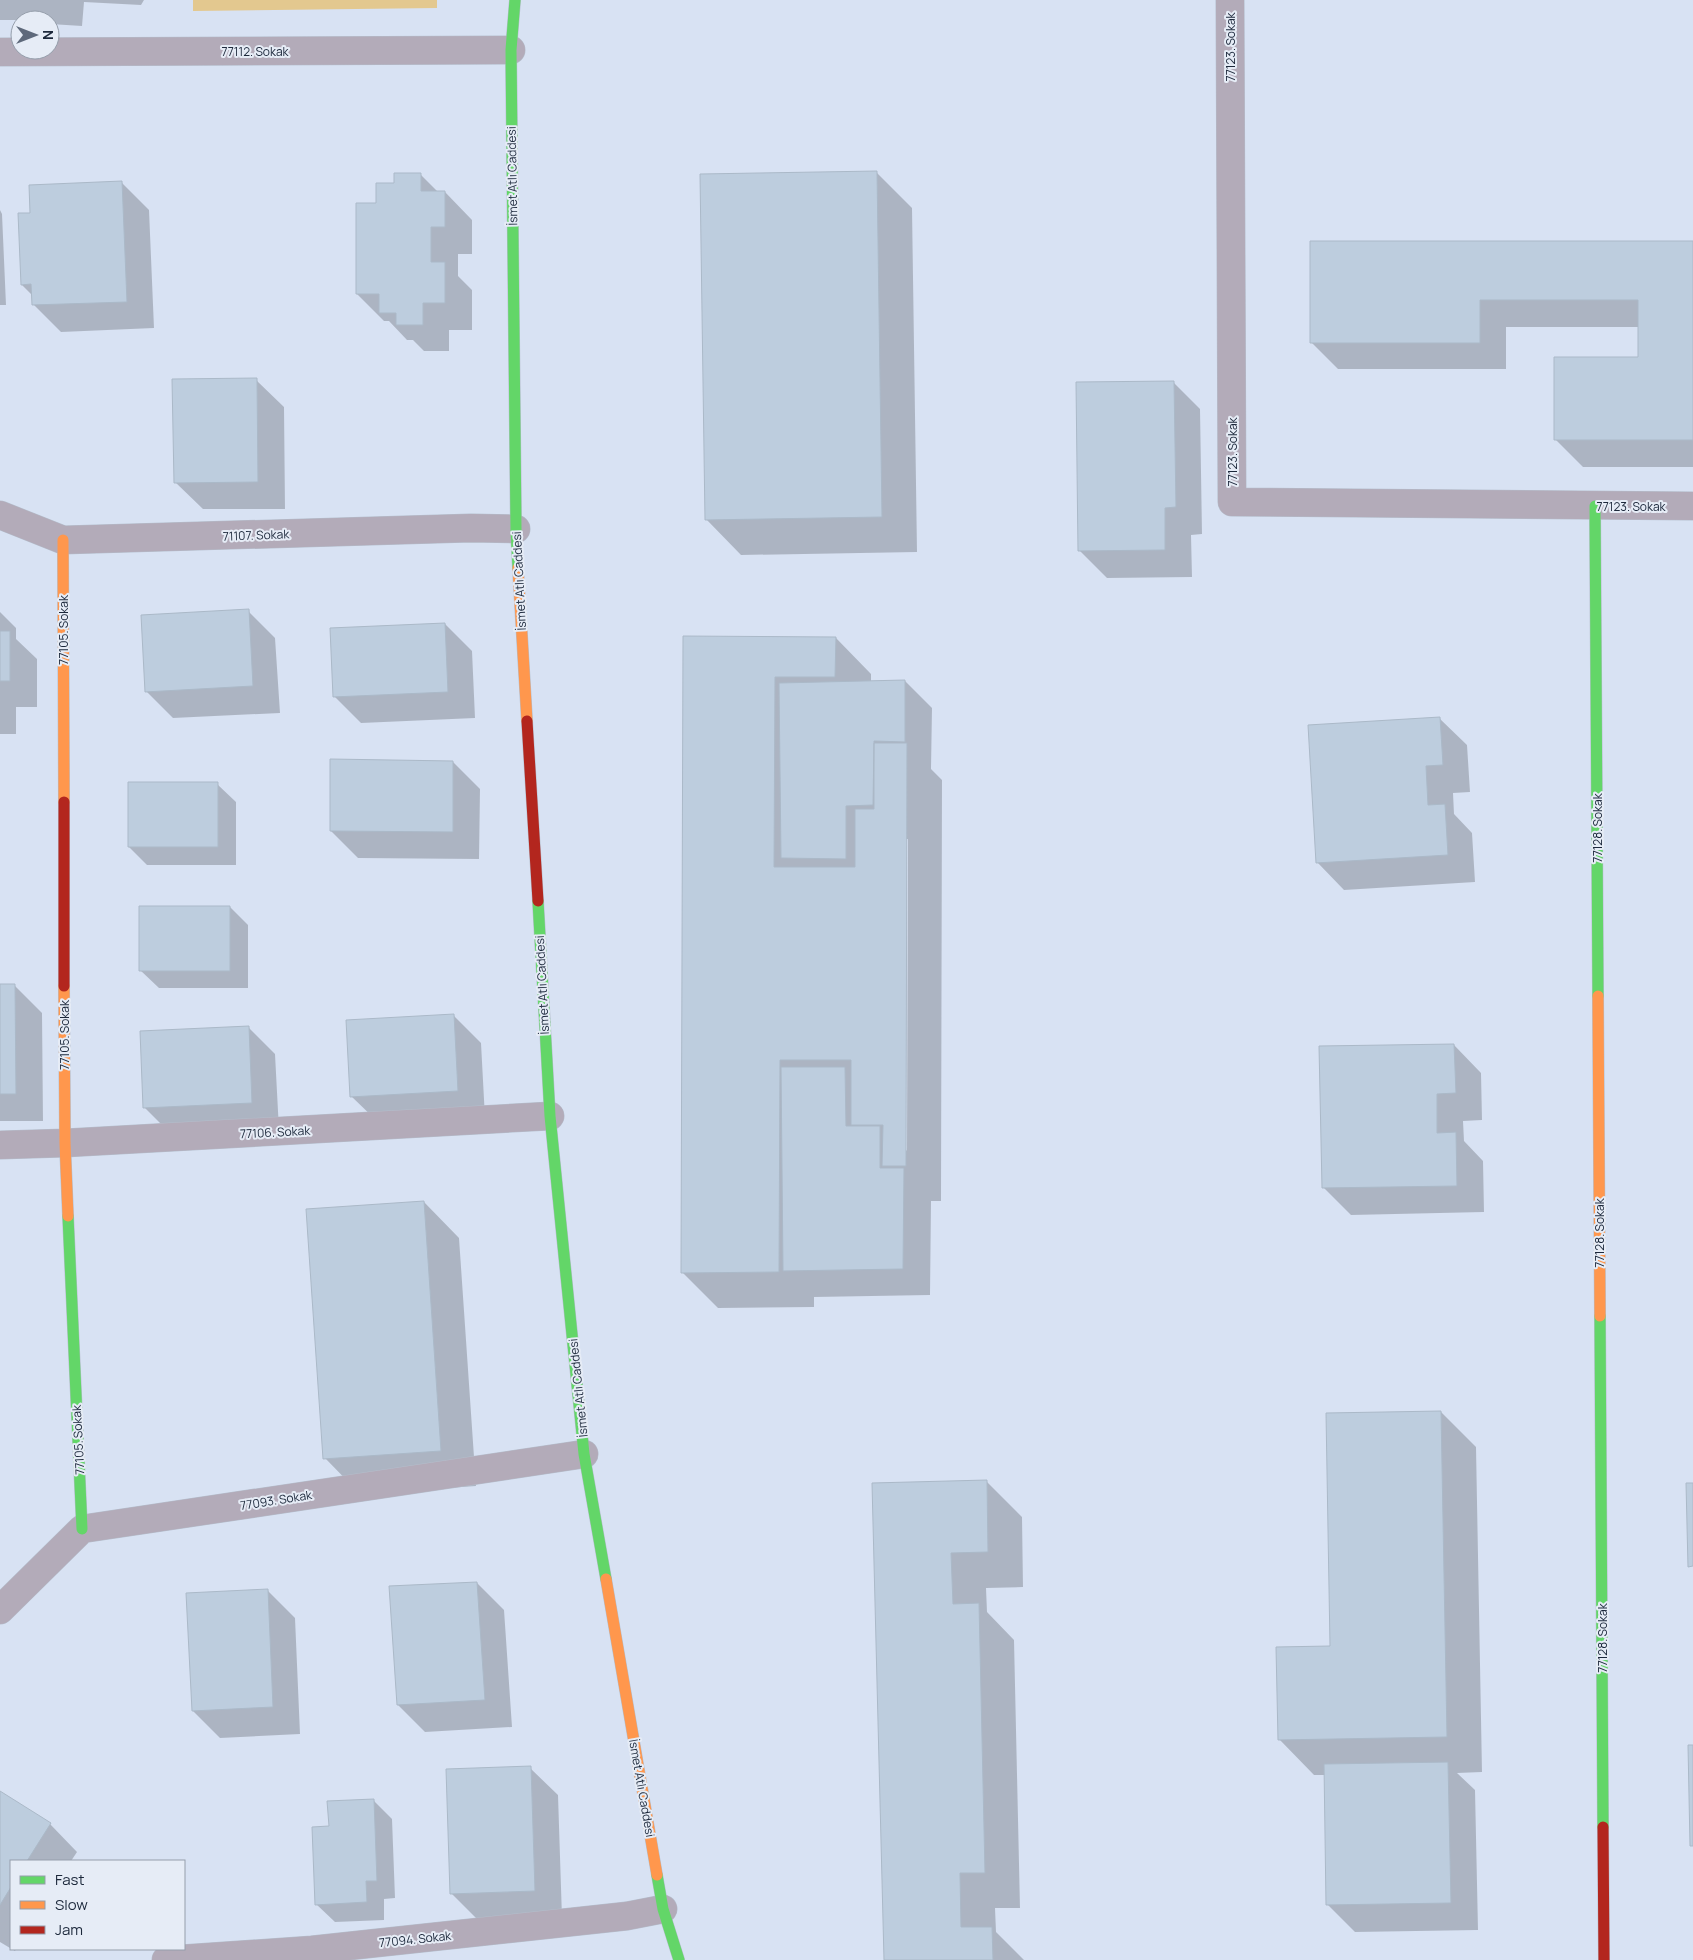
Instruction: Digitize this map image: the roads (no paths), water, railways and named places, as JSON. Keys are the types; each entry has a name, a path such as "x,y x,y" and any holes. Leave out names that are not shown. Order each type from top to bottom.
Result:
{"street":[{"name":"İsmet Atlı Caddesi","path":"516,0 511,50 516,529 550,1116 584,1454 663,1909 679,1960"},
{"name":"77123. Sokak","path":"1230,0 1232,502 1693,506"},
{"name":"77112. Sokak","path":"0,52 511,50"},
{"name":"77128. Sokak","path":"1595,506 1604,1960"},
{"name":"71107. Sokak","path":"0,515 63,540 471,528 516,529"},
{"name":"77105. Sokak","path":"63,540 65,1143 82,1529"},
{"name":"77106. Sokak","path":"0,1145 550,1116"},
{"name":"77093. Sokak","path":"82,1529 584,1454"},
{"path":"0,1610 82,1529"},
{"name":"77094. Sokak","path":"166,1960 312,1955 627,1916 663,1909"}]}
